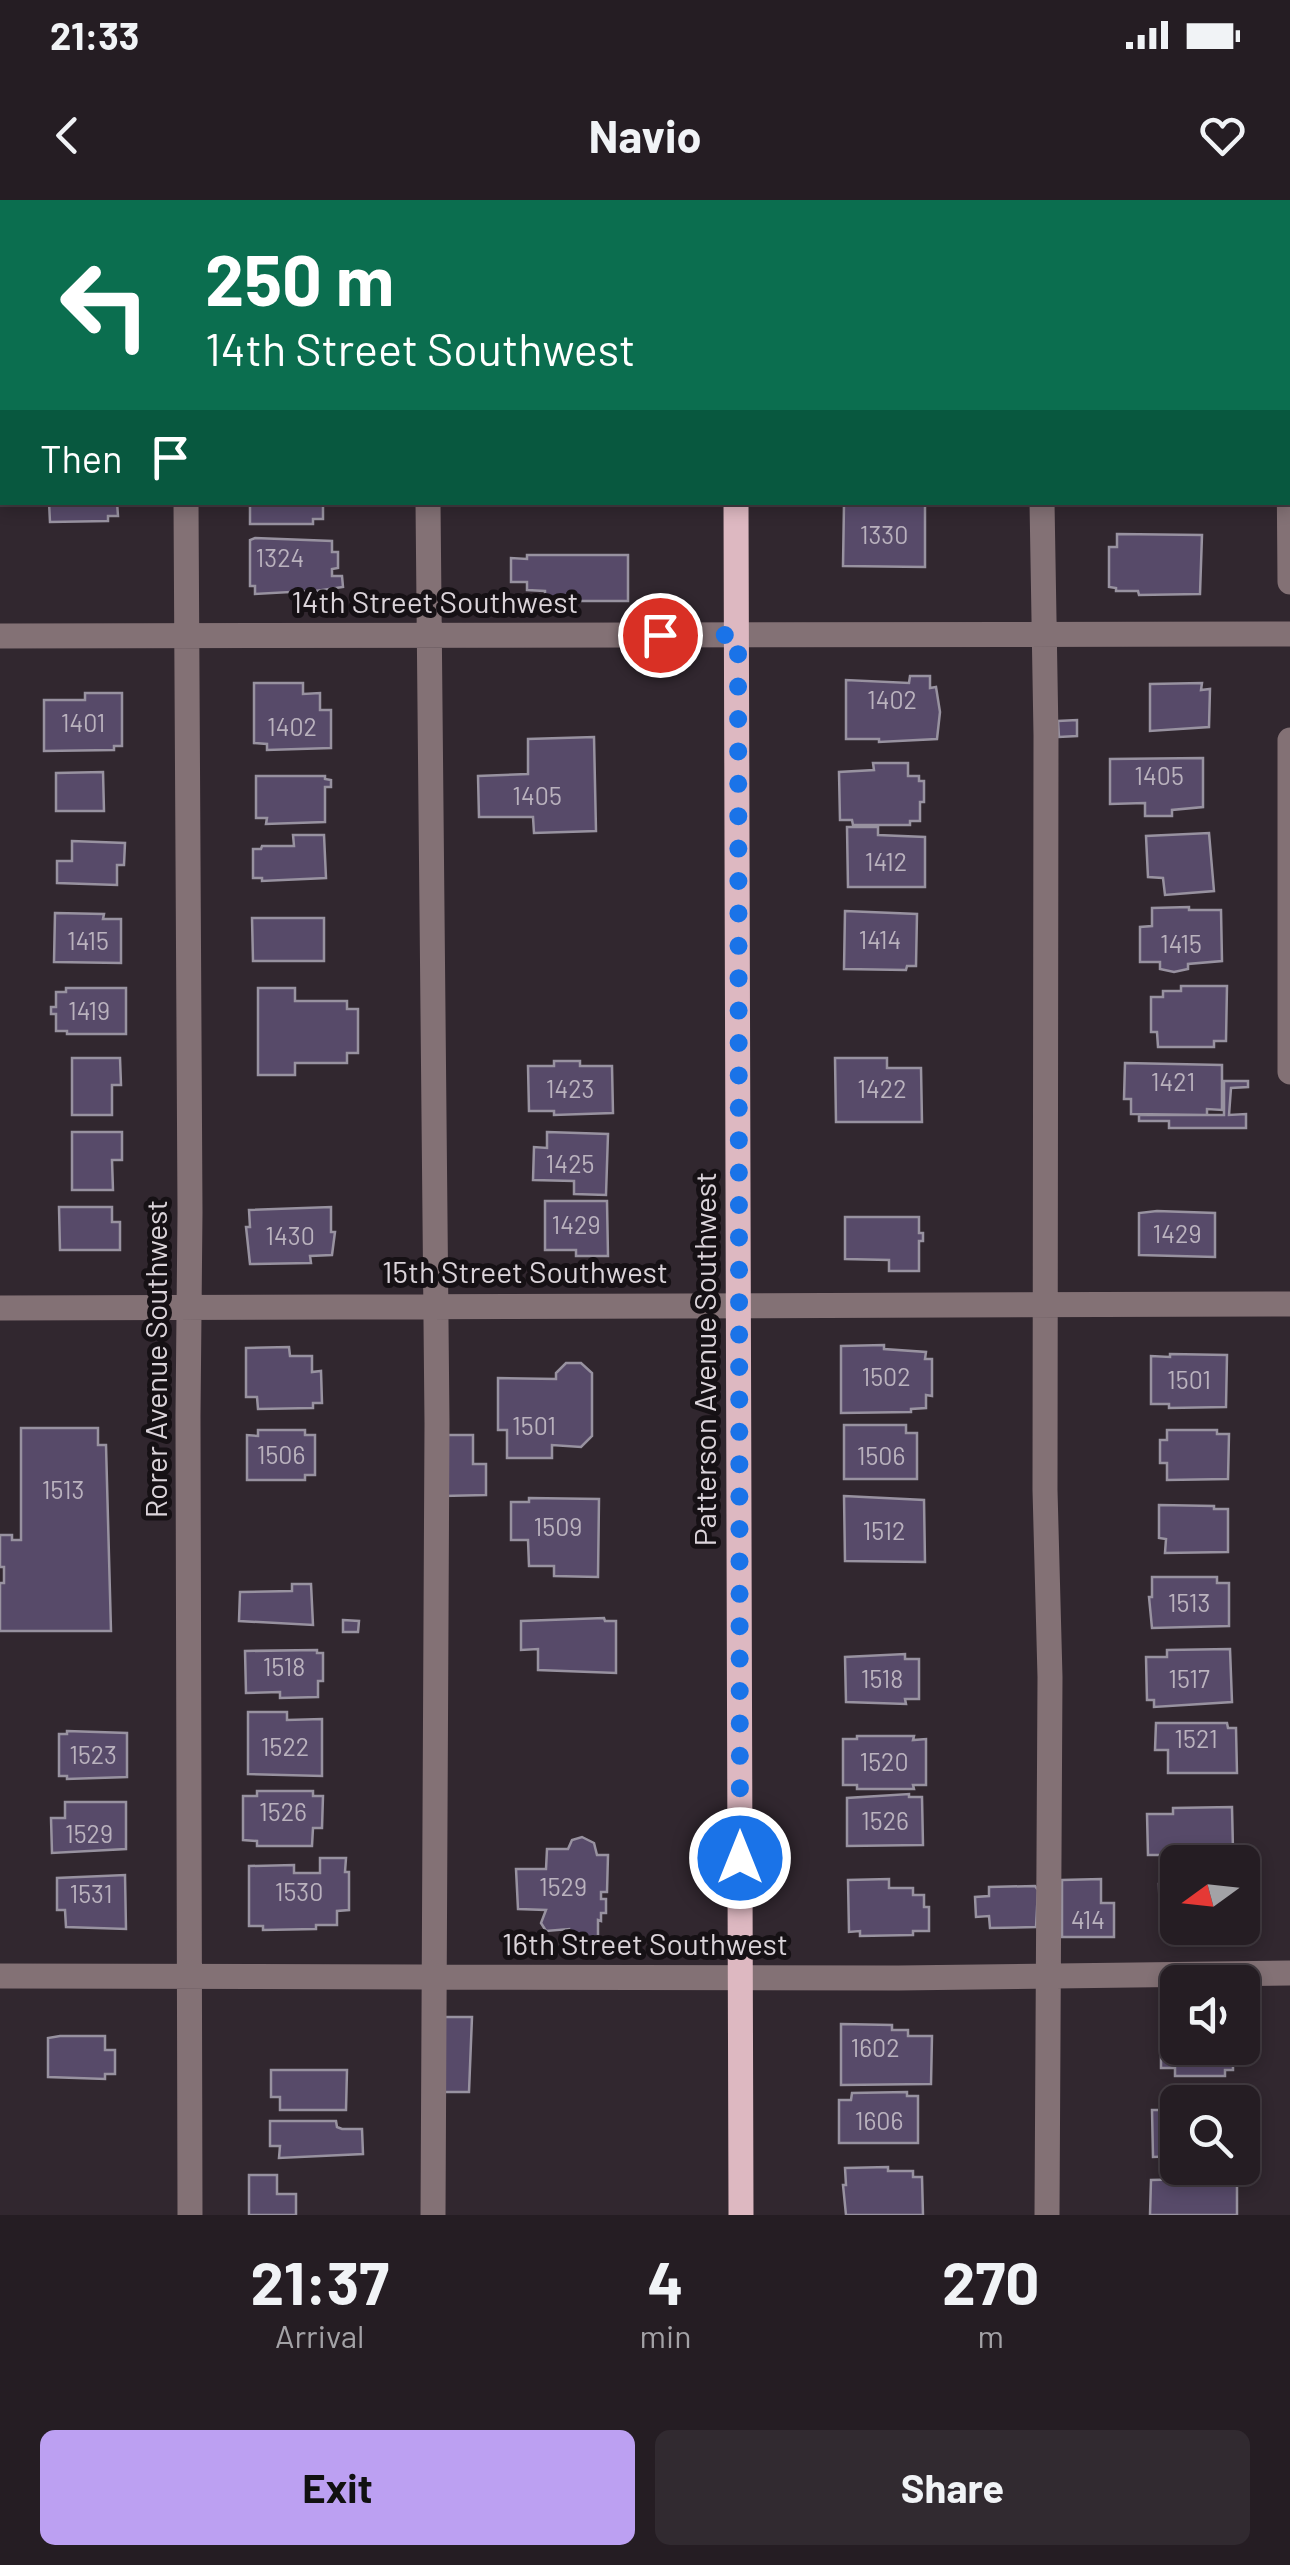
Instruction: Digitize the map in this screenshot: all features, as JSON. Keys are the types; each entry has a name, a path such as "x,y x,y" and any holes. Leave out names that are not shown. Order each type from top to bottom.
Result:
{"main road":[{"name":"Patterson Avenue Southwest","path":"736,505 741,2215"}],"street":[{"name":"Rorer Avenue Southwest","path":"186,505 190,2215"},
{"path":"428,505 436,1423 433,2215"},
{"path":"1042,505 1047,2215"},
{"path":"1289,505 1290,582"},
{"name":"14th Street Southwest","path":"0,636 1290,634"},
{"path":"1290,740 1290,1072"},
{"name":"15th Street Southwest","path":"0,1308 1290,1304"},
{"name":"16th Street Southwest","path":"0,1976 1290,1974"}],"building":[{"path":"49,505 117,505 118,516 108,516 108,521 50,522"},
{"path":"250,505 323,505 323,519 313,519 313,524 250,524"},
{"path":"844,505 925,505 925,567 843,566"},
{"path":"1117,534 1202,535 1200,594 1139,595 1138,591 1116,591 1109,587 1109,547 1117,547"},
{"path":"250,540 332,541 332,552 338,552 338,568 332,569 332,576 342,576 343,587 315,594 255,594 255,586 250,586"},
{"path":"527,555 628,555 628,601 545,601 545,591 527,590 527,582 511,582 511,558 527,559"},
{"path":"910,676 930,676 930,688 936,687 940,712 937,739 846,739 846,680 909,683"},
{"path":"254,683 303,683 303,694 320,693 320,710 331,710 331,748 267,750 267,744 254,743"},
{"path":"1202,683 1201,690 1210,689 1209,727 1150,731 1150,684"},
{"path":"85,693 122,693 122,746 114,746 114,750 44,751 44,700 85,700"},
{"path":"1077,720 1077,736 1059,737 1058,721"},
{"path":"594,737 596,831 534,833 533,817 479,817 478,776 528,774 528,739"},
{"path":"1203,758 1203,807 1172,810 1172,816 1145,816 1145,803 1110,804 1110,759"},
{"path":"873,763 908,763 908,776 919,776 919,781 924,781 920,821 910,821 910,825 853,825 852,820 840,820 839,772 874,770"},
{"path":"103,772 104,811 56,811 56,773"},
{"path":"256,776 325,776 331,780 331,787 325,787 325,822 266,824 267,818 256,818"},
{"path":"847,827 878,827 878,835 925,837 925,887 848,887"},
{"path":"1209,833 1214,891 1165,895 1163,878 1148,877 1146,836"},
{"path":"293,835 324,835 326,878 253,878 253,849 294,846"},
{"path":"72,841 125,843 124,865 117,865 117,885 57,883 57,861 72,861"},
{"path":"1152,908 1221,910 1222,961 1188,964 1188,969 1174,972 1160,969 1160,962 1140,962 1140,927 1152,926"},
{"path":"845,911 917,914 916,966 907,966 906,970 844,969"},
{"path":"55,913 104,914 103,919 121,919 121,963 54,962"},
{"path":"252,918 324,918 324,961 253,961"},
{"path":"1181,986 1227,986 1226,1041 1214,1041 1214,1047 1158,1047 1157,1032 1151,1032 1151,997 1163,997 1163,991 1181,991"},
{"path":"66,988 126,988 126,1034 56,1031 56,1014 51,1014 51,1007 56,1007 56,992 66,992"},
{"path":"258,988 295,988 295,1001 347,1001 347,1009 358,1009 358,1053 347,1053 347,1063 295,1063 295,1075 258,1075"},
{"path":"72,1058 120,1058 121,1085 112,1085 112,1115 72,1115"},
{"path":"835,1058 887,1058 887,1068 921,1068 922,1122 836,1122"},
{"path":"554,1061 612,1066 613,1113 554,1115 554,1111 529,1111 528,1066 554,1066"},
{"path":"1125,1063 1222,1065 1222,1110 1207,1109 1207,1115 1131,1114 1131,1099 1124,1099"},
{"path":"1224,1081 1248,1081 1248,1087 1231,1088 1229,1115 1246,1114 1246,1128 1169,1128 1169,1121 1139,1121 1139,1115 1224,1115"},
{"path":"72,1132 122,1132 122,1160 112,1160 113,1190 72,1190"},
{"path":"547,1132 608,1134 606,1195 574,1194 574,1181 533,1180 534,1147 547,1148"},
{"path":"545,1201 607,1201 608,1256 576,1256 576,1250 545,1250"},
{"path":"59,1207 112,1207 112,1222 120,1222 120,1250 60,1250"},
{"path":"331,1207 331,1232 335,1232 332,1255 310,1256 311,1263 250,1264 246,1227 250,1227 249,1210"},
{"path":"1139,1213 1215,1213 1215,1257 1139,1255"},
{"path":"845,1217 919,1217 923,1241 919,1241 919,1271 889,1271 889,1260 845,1259"},
{"path":"884,1345 884,1349 926,1352 925,1359 932,1359 932,1396 926,1395 926,1408 911,1412 841,1413 841,1346"},
{"path":"289,1347 290,1356 312,1356 312,1372 321,1371 322,1403 313,1403 313,1408 258,1409 257,1397 246,1397 246,1348"},
{"path":"1227,1355 1226,1407 1169,1408 1169,1404 1151,1404 1151,1356"},
{"path":"566,1363 581,1363 592,1373 592,1436 581,1447 552,1445 552,1458 507,1458 507,1430 498,1430 498,1378 556,1379 556,1373"},
{"path":"844,1425 906,1425 906,1433 917,1433 917,1479 844,1479"},
{"path":"21,1428 98,1428 98,1445 106,1445 111,1631 0,1631 4,1567 0,1567 0,1535 21,1540"},
{"path":"258,1430 305,1430 305,1435 315,1435 315,1475 305,1475 305,1480 247,1480 247,1435 258,1436"},
{"path":"1167,1430 1217,1430 1217,1434 1229,1434 1228,1479 1167,1480 1167,1463 1160,1463 1160,1440 1167,1440"},
{"path":"442,1435 473,1435 473,1464 486,1464 486,1495 443,1496"},
{"path":"844,1496 924,1500 925,1562 845,1561"},
{"path":"529,1498 599,1499 598,1577 554,1576 554,1566 529,1566 528,1540 511,1540 511,1502 529,1502"},
{"path":"1159,1505 1228,1509 1228,1552 1165,1553 1166,1539 1159,1538"},
{"path":"1152,1577 1217,1577 1217,1583 1229,1583 1229,1626 1152,1628"},
{"path":"292,1584 311,1584 313,1625 239,1621 240,1592 292,1591"},
{"path":"343,1620 359,1621 358,1632 343,1632"},
{"path":"521,1621 616,1621 616,1673 538,1670 538,1649 521,1650"},
{"path":"1230,1649 1232,1702 1154,1707 1154,1700 1147,1700 1146,1657 1167,1657 1167,1650"},
{"path":"245,1651 323,1653 323,1681 318,1681 318,1697 280,1698 280,1692 246,1693"},
{"path":"905,1654 905,1659 919,1659 919,1699 905,1699 906,1704 846,1702 845,1657"},
{"path":"248,1712 287,1712 287,1720 322,1719 322,1776 248,1774"},
{"path":"1156,1723 1227,1723 1228,1728 1236,1728 1237,1773 1168,1773 1168,1750 1155,1750"},
{"path":"127,1733 127,1777 59,1776 59,1734"},
{"path":"843,1739 926,1739 926,1785 913,1785 914,1789 857,1789 857,1785 843,1785"},
{"path":"257,1791 313,1791 313,1796 323,1796 322,1828 313,1828 312,1846 257,1846 257,1841 243,1840 243,1796 257,1796"},
{"path":"909,1794 922,1797 923,1845 847,1846 847,1798"},
{"path":"65,1802 126,1802 126,1849 52,1853 51,1818 65,1818"},
{"path":"1232,1807 1233,1845 1160,1845 1160,1855 1148,1855 1147,1814 1173,1814 1173,1808"},
{"path":"582,1837 594,1843 597,1855 608,1855 607,1892 601,1892 601,1899 606,1899 606,1913 601,1913 601,1921 598,1920 598,1937 569,1938 569,1929 546,1931 541,1923 546,1910 518,1909 516,1869 546,1869 547,1849 568,1849 572,1840"},
{"path":"320,1858 346,1858 349,1910 337,1911 337,1925 263,1930 263,1926 249,1926 249,1866 294,1865 294,1873 320,1873"},
{"path":"125,1875 126,1929 66,1927 65,1910 57,1910 57,1878"},
{"path":"889,1879 889,1888 913,1888 913,1895 924,1895 924,1907 929,1907 929,1931 860,1936 860,1931 849,1932 848,1880"},
{"path":"1101,1879 1101,1903 1114,1903 1114,1937 1062,1937 1062,1880"},
{"path":"1035,1886 1036,1927 990,1928 989,1916 976,1917 975,1897 989,1896 989,1887"},
{"path":"441,2017 472,2017 469,2092 443,2092"},
{"path":"841,2024 892,2025 892,2030 908,2030 908,2036 932,2036 931,2084 841,2085"},
{"path":"105,2036 105,2050 115,2050 115,2074 105,2074 105,2079 48,2077 48,2038"},
{"path":"1233,2065 1233,2070 1225,2070 1225,2076 1175,2076 1175,2068 1161,2068"},
{"path":"271,2070 347,2070 346,2110 280,2110 280,2097 271,2097"},
{"path":"907,2092 907,2096 918,2096 918,2143 839,2143 839,2100 851,2100 852,2093"},
{"path":"1152,2110 1160,2110 1160,2157 1153,2157"},
{"path":"270,2121 336,2121 342,2129 362,2129 363,2154 279,2158 280,2146 270,2146"},
{"path":"888,2167 888,2171 913,2171 913,2177 922,2177 923,2215 846,2215 845,2168"},
{"path":"249,2175 277,2175 277,2194 296,2194 296,2215 249,2215"},
{"path":"1151,2180 1160,2180 1160,2185 1237,2185 1237,2215 1150,2215"}],"route":[{"path":"660,635 738,635 740,1858"}]}
